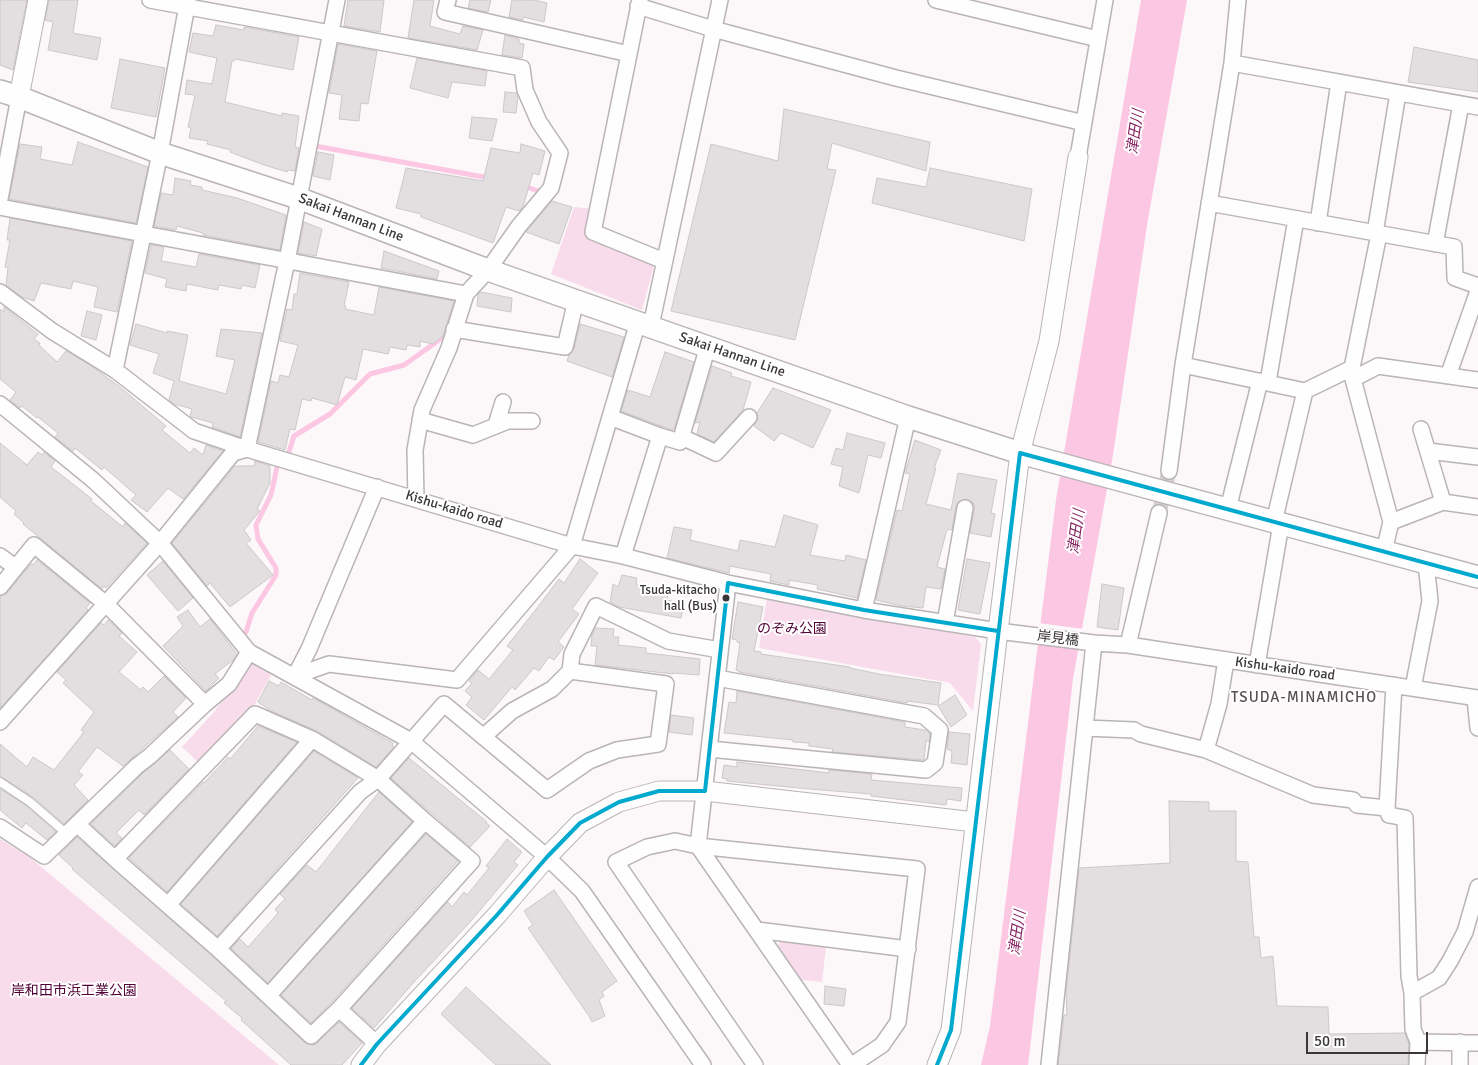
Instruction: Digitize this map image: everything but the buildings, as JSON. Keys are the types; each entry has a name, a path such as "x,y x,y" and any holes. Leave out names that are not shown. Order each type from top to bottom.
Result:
{"main road":[{"name":"Sakai Hannan Line","path":"9,94 160,153 298,198 488,270 908,418 1020,453 1478,577"}],"street":[{"path":"0,199 9,94 38,0"},
{"path":"150,0 187,4 522,68 525,90 539,122 560,153 551,188 518,226 488,270 466,294 449,348 422,410 415,450 416,499"},
{"path":"0,722 160,543 233,453 247,449 287,261 337,0"},
{"path":"448,0 445,12 629,54"},
{"path":"295,676 329,664 457,680 572,546 610,417 644,324 664,261 720,0"},
{"path":"936,0 1098,39"},
{"path":"936,1065 951,1030 1020,453 1049,341 1105,0"},
{"path":"1169,471 1183,365 1232,63 1238,0"},
{"path":"664,261 593,232 639,3 714,29 896,78 1084,123"},
{"path":"115,370 160,153 187,4"},
{"path":"1232,63 1478,107"},
{"path":"1318,223 1339,82"},
{"path":"1384,551 1390,522 1353,373 1398,93"},
{"path":"1435,244 1461,104"},
{"path":"1209,203 1454,247 1455,278 1478,286"},
{"path":"0,207 466,294"},
{"path":"1228,509 1264,382 1296,218"},
{"path":"1448,376 1478,291"},
{"name":"Kishu-kaido road","path":"0,292 52,331 115,370 194,431 247,449 572,546 623,556 728,583 864,610 998,631"},
{"path":"454,329 565,347 576,300"},
{"path":"610,417 680,442 708,346"},
{"path":"1183,365 1305,391 1378,366 1478,380"},
{"path":"1257,665 1278,523 1305,391"},
{"path":"496,425 503,402"},
{"path":"0,404 94,480 160,543 249,652 411,741 547,857 582,891 703,1065"},
{"path":"682,437 716,453 749,417"},
{"path":"864,610 908,418"},
{"path":"420,420 473,435 508,421 532,422"},
{"path":"1421,429 1443,502"},
{"path":"623,556 660,436"},
{"path":"1428,451 1478,457"},
{"path":"295,676 309,649 377,488"},
{"path":"1390,522 1443,502 1478,507"},
{"path":"945,623 965,508"},
{"path":"1128,646 1159,513"},
{"path":"0,587 34,545 106,604 205,704"},
{"path":"0,556 15,567"},
{"path":"1413,688 1430,600 1426,563"},
{"path":"728,583 698,846 851,1065 882,1045 898,1022 917,869 698,846 674,841 647,847 616,862 755,1065"},
{"path":"484,736 512,711 552,689 570,671 572,654 596,606 668,641 720,650"},
{"name":"岸見橋","path":"998,631 1093,643"},
{"path":"1049,1065 1093,643"},
{"name":"Kishu-kaido road","path":"1093,643 1226,660 1476,698"},
{"path":"0,826 44,856 136,766 150,756 229,684 249,652"},
{"path":"1206,750 1219,704 1226,660"},
{"path":"218,949 360,792 378,779 444,704 547,790 589,761 617,750 658,744 666,684 570,671"},
{"path":"710,749 926,770 935,763 940,730 924,716 717,678"},
{"path":"1394,685 1387,808 1389,815 1405,818 1409,976 1412,993 1413,1029 1418,1042 1417,1065"},
{"path":"1476,698 1478,728"},
{"path":"72,829 115,859 269,995 311,1036 339,1009 472,862 378,779 312,739 255,714 115,859"},
{"path":"1085,728 1134,730 1141,734 1206,750 1313,795 1353,800 1357,805 1387,808"},
{"path":"168,905 312,739"},
{"path":"361,1065 377,1044 497,916 547,857 580,823 619,802 659,791 705,791 976,822"},
{"path":"269,995 425,822"},
{"path":"1412,993 1439,978 1450,961 1465,932 1478,887"},
{"path":"757,930 908,949"},
{"path":"339,1009 377,1044"},
{"path":"1418,1042 1478,1043"},
{"path":"1460,1042 1460,1065"}],"lane":[{"path":"0,782 72,829"}],"green space":[{"path":"574,207 593,209 590,236 655,262 642,310 551,274"},
{"name":"のぞみ公園","path":"767,598 975,637 981,644 973,711 950,683 759,648"},
{"path":"250,662 271,675 255,704 200,764 182,747 214,712"},
{"name":"岸和田市浜工業公園","path":"0,839 28,856 279,1065 0,1065"},
{"path":"780,941 826,946 822,982 802,980 778,946"}],"water":[{"name":"津田川","path":"1141,0 1187,0 1147,225 1113,455 1073,679 1028,1065 981,1065 990,1026 1056,500"}],"pier":[{"path":"1038,623 1084,629 1080,649 1035,643"}],"waterway":[{"path":"315,146 489,178"},
{"path":"524,186 538,191"},
{"path":"288,455 294,436 330,414 370,374 404,365 449,333"},
{"path":"246,632 252,613 276,575 276,568 258,539 256,525 271,495 277,467"}],"tunnel":[{"path":"1159,513 1169,471"}],"transit line":[{"path":"937,1065 951,1030 1020,453 1478,577"},
{"path":"361,1065 377,1044 580,823 619,802 659,791 705,791 728,583 864,610 998,631"}],"place":[{"name":"Tsuda-kitacho hall (Bus)","path":"726,598"}],"district":[{"name":"TSUDA-MINAMICHO","path":"1304,698"}]}
